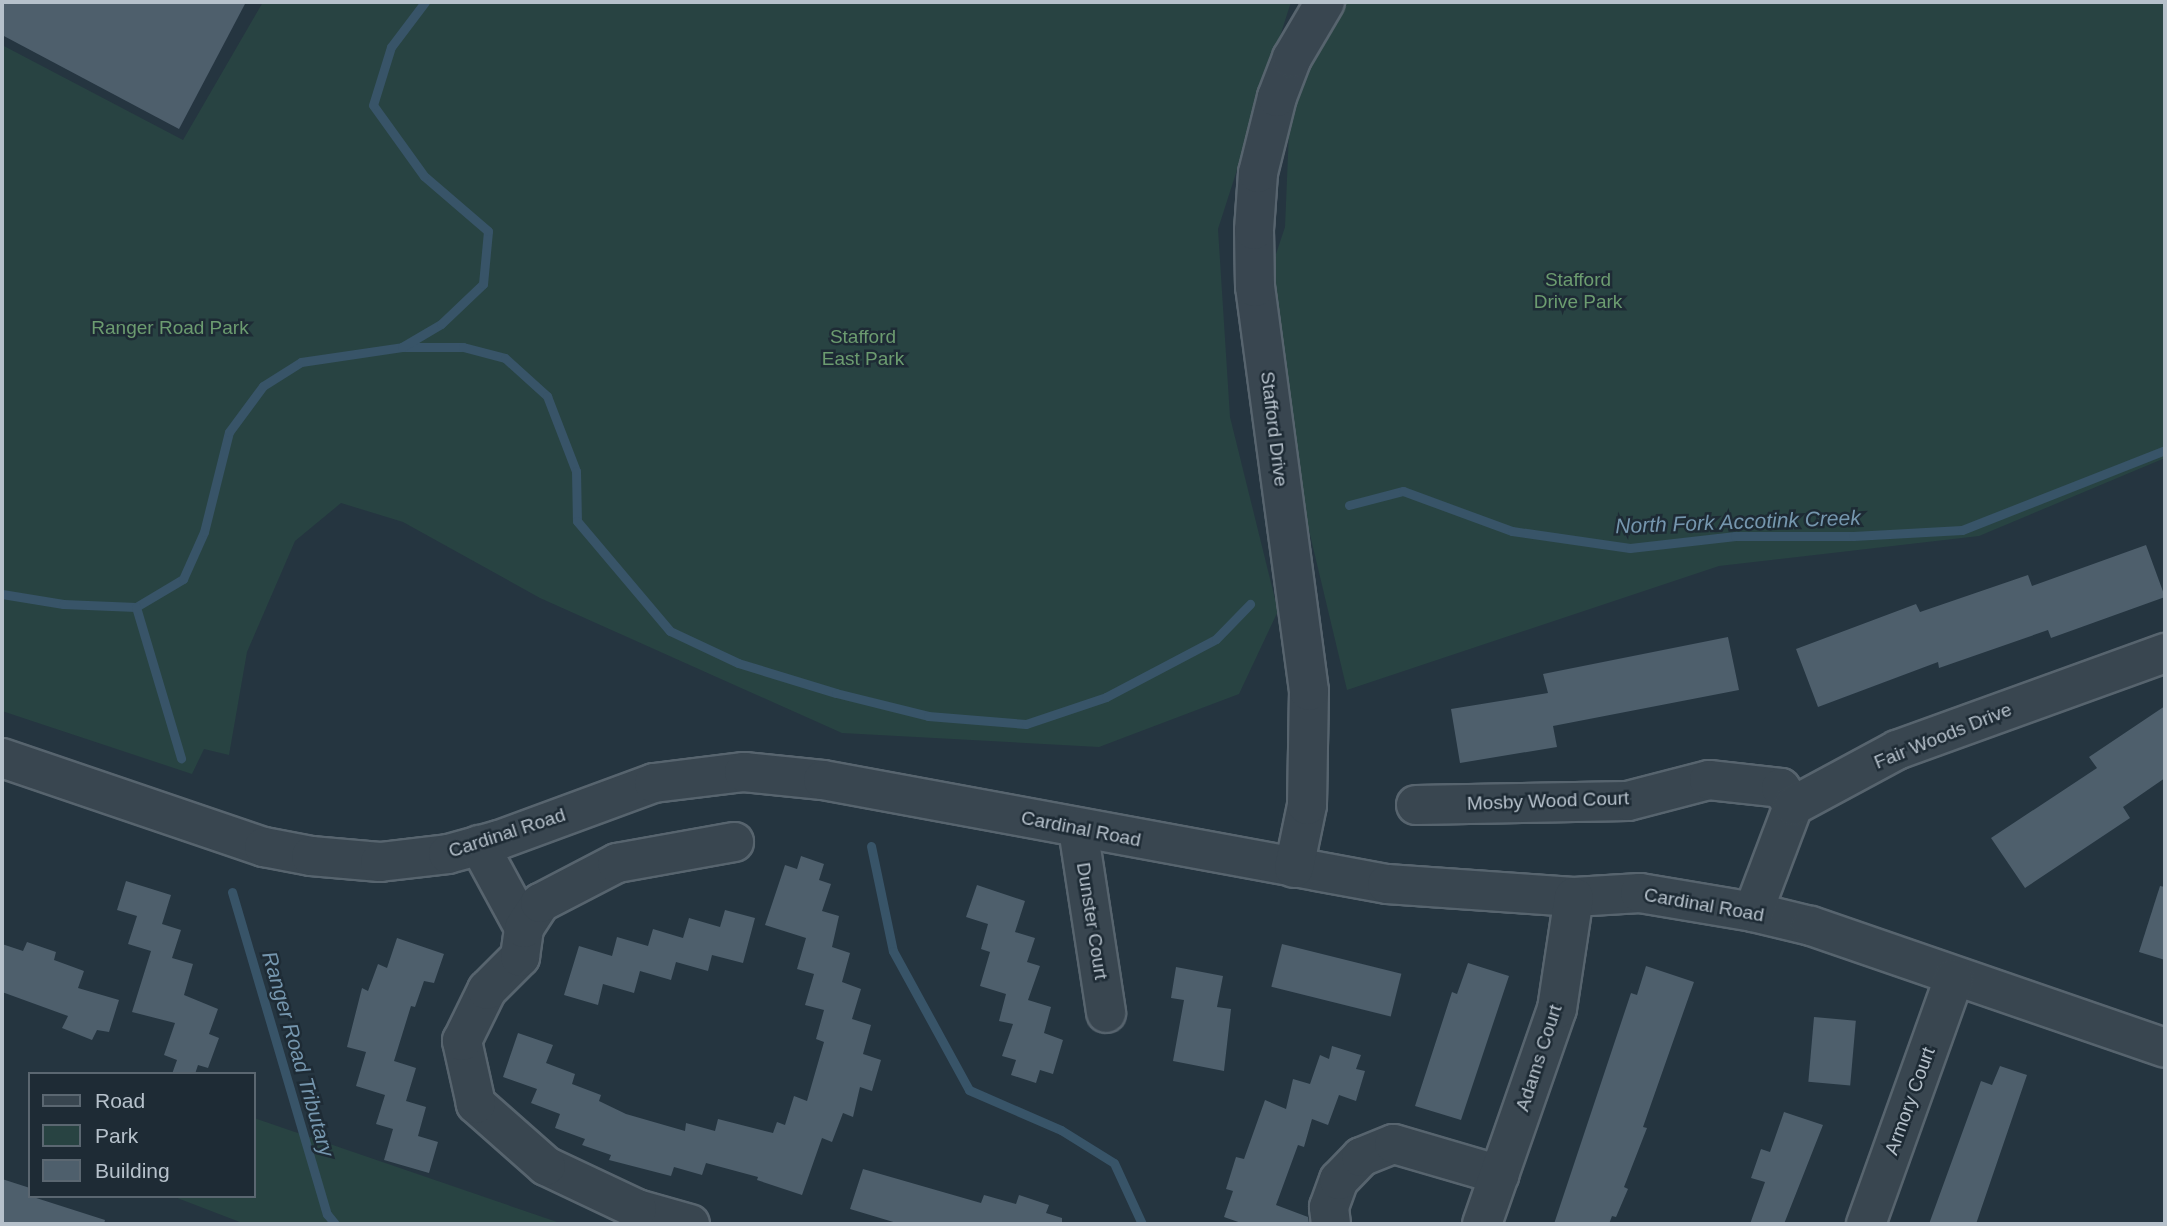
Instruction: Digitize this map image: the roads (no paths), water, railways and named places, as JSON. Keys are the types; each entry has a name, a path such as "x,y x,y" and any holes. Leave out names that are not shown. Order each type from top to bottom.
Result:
{"street":[{"name":"Stafford Drive","path":"1294,869 1307,806 1309,691 1257,300 1254,230 1258,173 1276,97 1292,58 1325,2"},
{"name":"Fair Woods Drive","path":"1793,806 1897,750 2165,653"},
{"name":"Cardinal Road","path":"2,758 264,847 311,856 405,860 479,845 654,783 744,772 823,780 1294,869 1387,884 1574,897 1640,893 1753,912 1811,926 1954,978 2165,1048"},
{"name":"Mosby Wood Court","path":"1416,805 1628,801 1709,780 1781,788 1793,806"},
{"path":"1753,912 1793,806"},
{"name":"Dunster Court","path":"1078,829 1106,1013"},
{"path":"690,1224 637,1209 548,1168 476,1104 462,1041 487,990 520,957 524,928 540,903 618,863 734,842"},
{"path":"479,845 524,928"},
{"name":"Adams Court","path":"1482,1224 1557,1009 1574,897"},
{"name":"Armory Court","path":"1866,1224 1954,978"},
{"path":"1331,1224 1329,1207 1339,1180 1362,1157 1394,1144 1500,1174"}],"waterway":[{"path":"2,594 63,604 136,607 183,579 204,532 229,432 263,386 301,362 402,347 441,324 483,284 488,231 424,176 373,105 391,47 425,2"},
{"name":"North Fork Accotink Creek","path":"402,347 463,347 505,358 547,396 576,471 577,521 670,631 738,663 836,693 928,716 1026,724 1106,697 1216,639 1250,604"},
{"name":"North Fork Accotink Creek","path":"1349,505 1403,491 1512,531 1630,548 1735,536 1853,536 1962,530 2165,450"},
{"name":"Ranger Road Tributary","path":"136,607 181,758"},
{"path":"871,846 893,951 969,1090 1061,1130 1114,1163 1142,1224"},
{"name":"Ranger Road Tributary","path":"232,892 327,1214 335,1224"}],"park label":[{"name":"Stafford Drive Park","path":"1578,291"},
{"name":"Ranger Road Park","path":"170,328"},
{"name":"Stafford East Park","path":"863,348"}]}
